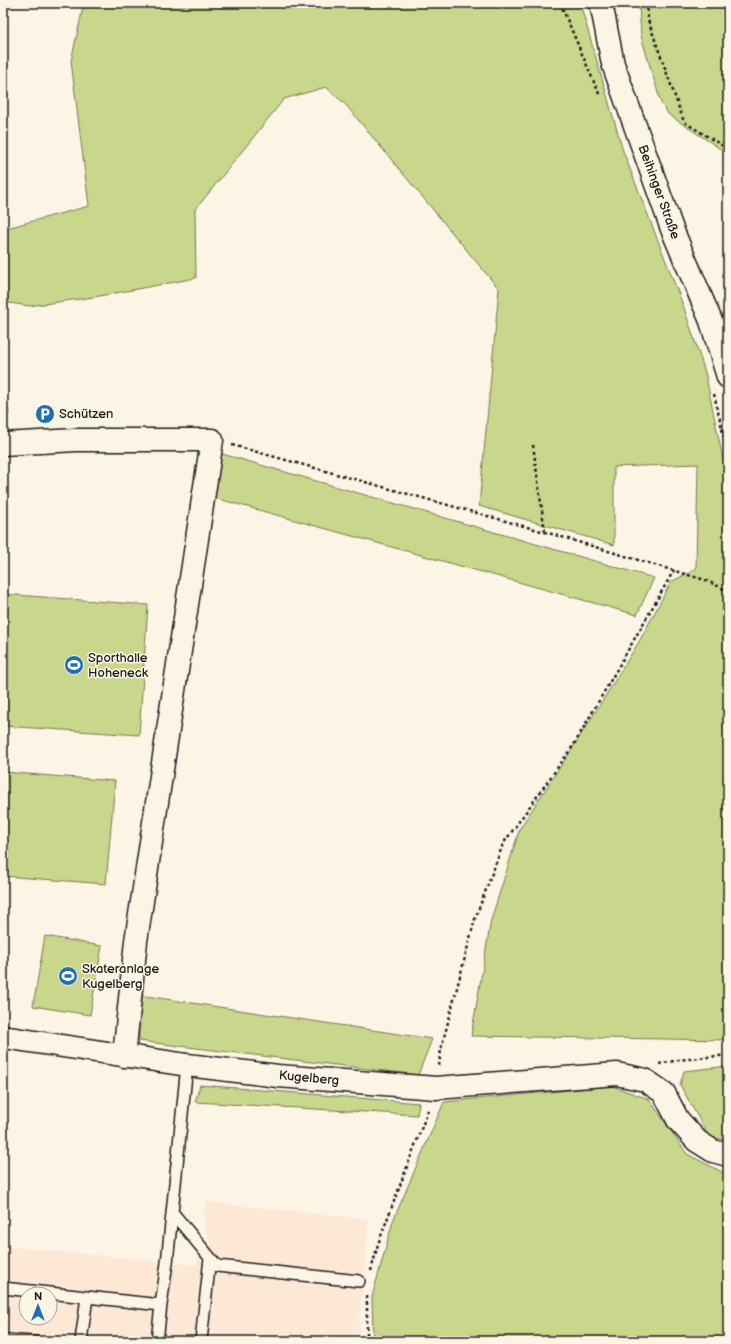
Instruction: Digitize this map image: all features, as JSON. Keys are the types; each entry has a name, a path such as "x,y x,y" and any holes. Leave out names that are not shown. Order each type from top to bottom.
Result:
{"street":[{"name":"Beihinger Straße","path":"601,3 613,64 672,229 711,321 728,377"},
{"path":"3,444 76,440 212,440 136,941 124,1056"},
{"name":"Kugelberg","path":"3,1037 187,1066 278,1076 436,1088 617,1074 645,1080 664,1093 678,1120 696,1141 712,1151 728,1155"}],"lane":[{"path":"157,1341 187,1066"},
{"path":"172,1212 217,1266 359,1282"},
{"path":"200,1341 210,1258"},
{"path":"3,1288 161,1305"},
{"path":"81,1341 87,1297"}],"path":[{"path":"646,3 648,20 684,122 728,149"},
{"path":"212,440 546,532 705,580 726,590 728,593"},
{"path":"533,445 546,532"},
{"path":"370,1277 378,1244 436,1088 441,1049 475,919 503,844 573,746 674,570"},
{"path":"655,1065 678,1060 728,1055"},
{"path":"367,1341 366,1304 368,1291"}],"shaded area":[{"path":"205,1202 369,1219 359,1323 359,1341 3,1341 3,1246 197,1265 198,1256 210,1246 204,1223"}],"green space":[{"path":"84,3 580,3 623,151 683,305 705,372 725,469 728,497 728,1040 471,1036 491,920 520,828 570,752 640,640 671,582 696,569 698,464 614,467 614,545 479,506 499,289 345,104 326,87 284,99 195,210 196,278 94,297 29,306 3,302 3,229 89,206 71,61"},
{"path":"640,3 728,3 728,154 669,115 661,103 641,36"},
{"path":"3,374 9,414 3,413"},
{"path":"219,453 654,578 637,615 215,498"},
{"name":"Sporthalle Hoheneck","path":"3,594 148,605 139,735 3,726"},
{"path":"3,772 115,781 106,884 3,876"},
{"name":"Skateranlage Kugelberg","path":"45,936 102,946 90,1015 33,1006"},
{"path":"139,995 432,1039 418,1075 139,1041"},
{"path":"728,1066 728,1140 709,1137 680,1085 684,1071"},
{"path":"200,1085 419,1103 417,1115 195,1102"},
{"path":"612,1086 649,1099 687,1154 724,1173 728,1177 728,1341 373,1341 372,1297 393,1221 444,1102"}],"building":[{"path":"3,1333 38,1336 38,1341 3,1341"}],"place":[{"name":"Schützen","path":"45,414"},
{"name":"Sporthalle Hoheneck","path":"74,665"},
{"name":"Skateranlage Kugelberg","path":"68,976"}]}
